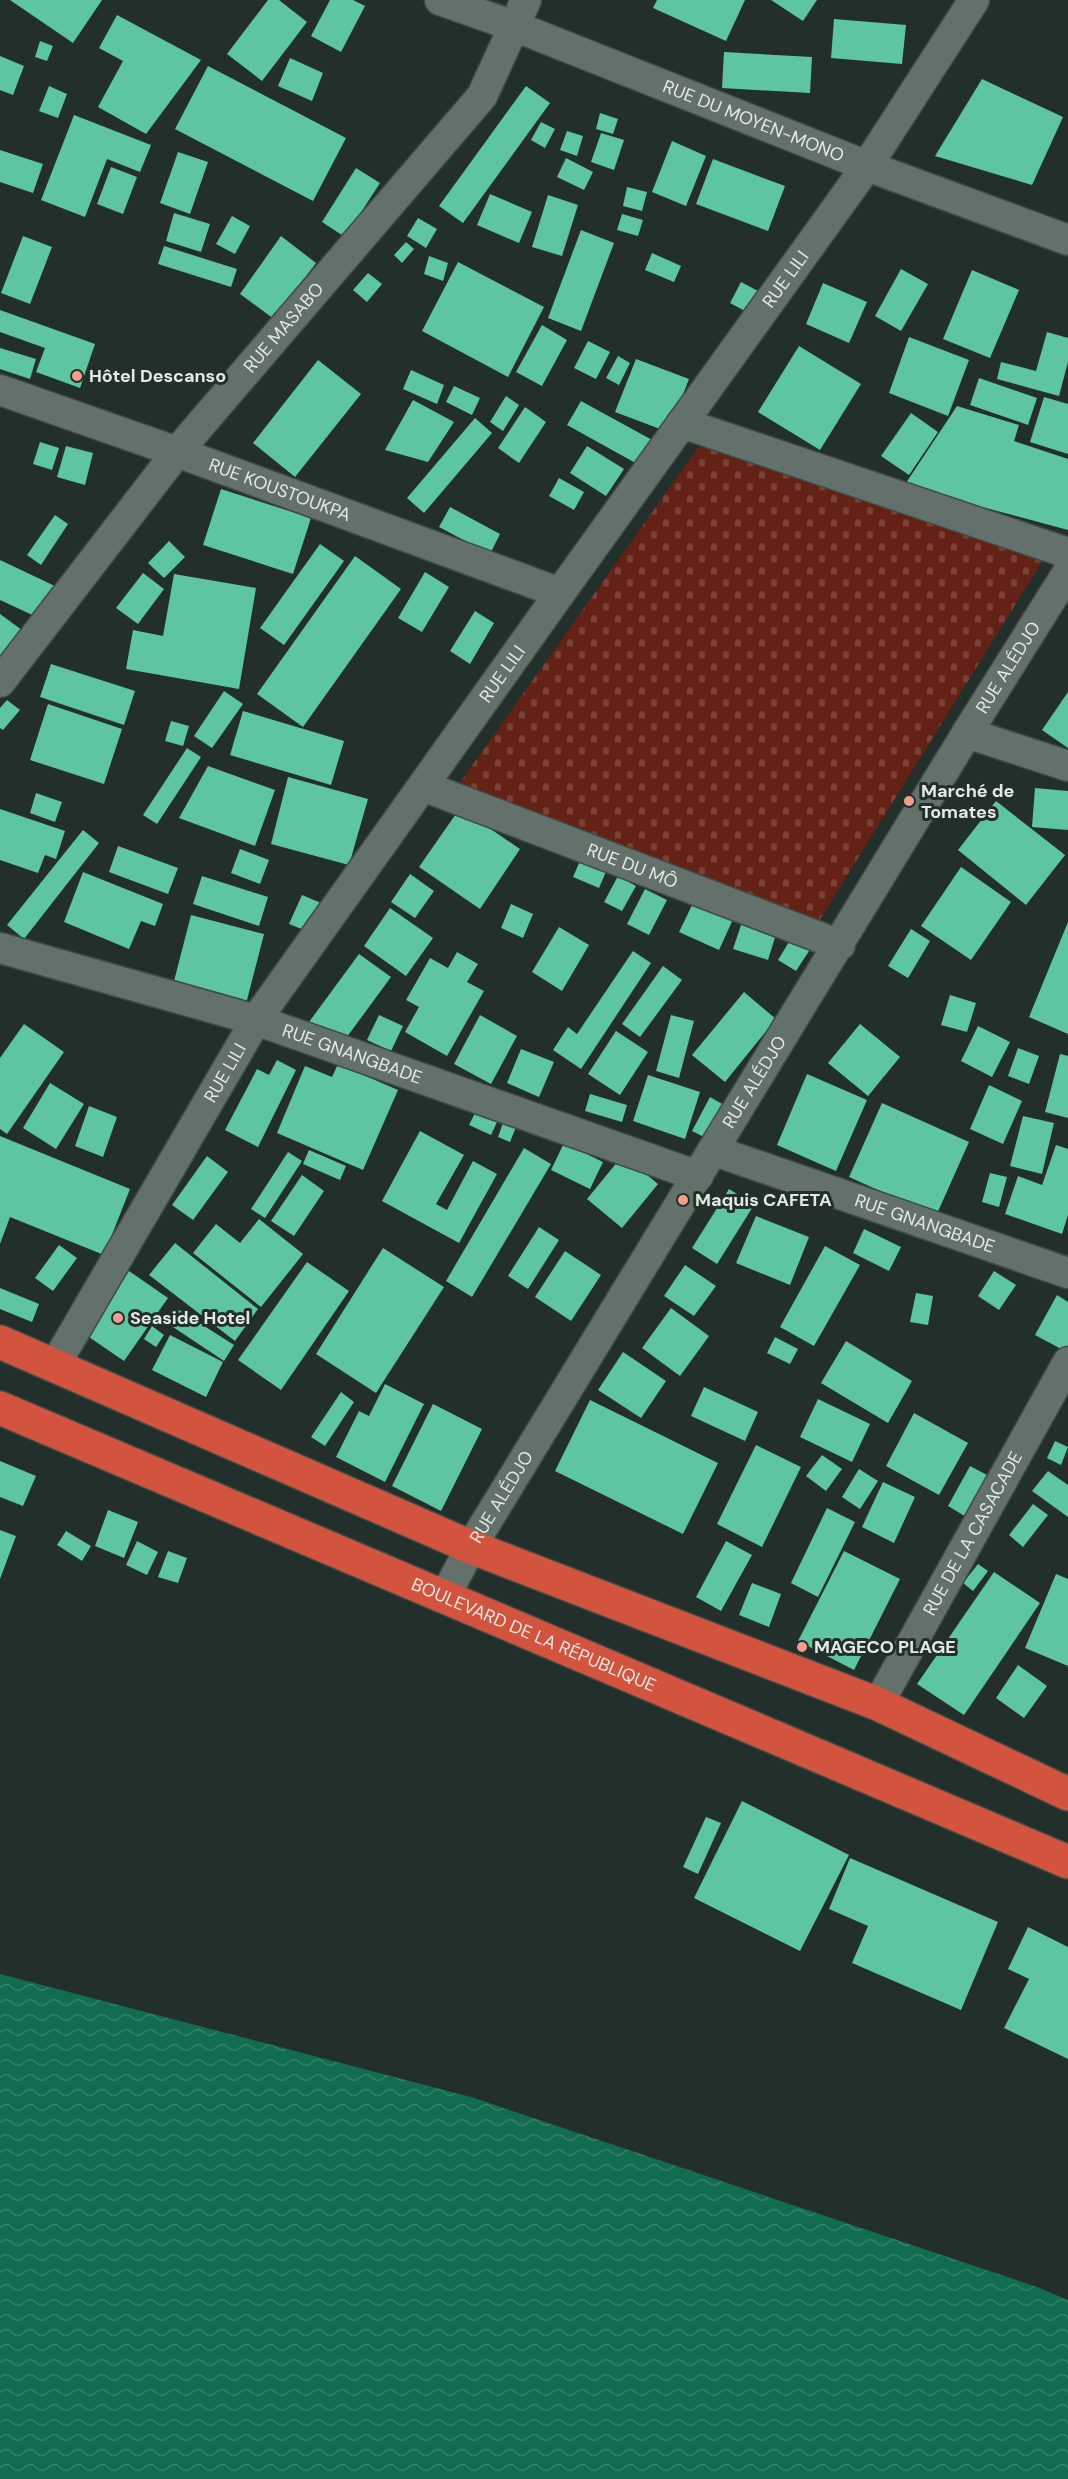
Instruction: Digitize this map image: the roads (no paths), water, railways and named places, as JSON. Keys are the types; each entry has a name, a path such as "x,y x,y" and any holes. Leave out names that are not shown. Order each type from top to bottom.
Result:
{"highway":[{"path":"0,1342 471,1547 878,1704 1068,1794"},
{"name":"BOULEVARD DE LA RÉPUBLIQUE","path":"0,1408 1068,1862"}],"street":[{"name":"RUE DU MOYEN-MONO","path":"440,0 520,13 867,166 1068,240"},
{"name":"RUE LILI","path":"54,1365 256,1020 867,166 974,0"},
{"name":"RUE MASABO","path":"0,682 177,452 482,96 520,13"},
{"name":"RUE KOUSTOUKPA","path":"0,390 177,452 560,593"},
{"path":"682,423 1068,553"},
{"name":"RUE ALÉDJO","path":"445,1596 471,1547 715,1151 967,733 1068,572"},
{"path":"967,733 1068,766"},
{"name":"RUE DU MÔ","path":"423,786 840,945"},
{"name":"RUE GNANGBADE","path":"0,948 256,1020 698,1176"},
{"name":"RUE GNANGBADE","path":"715,1151 1068,1273"},
{"name":"RUE DE LA CASACADE","path":"878,1704 1068,1362"}],"water":[{"path":"0,1974 471,2097 1037,2287 1068,2300 1068,2479 0,2479"}],"place":[{"name":"Hôtel Descanso","path":"77,376"},
{"name":"Marché de Tomates","path":"909,801"},
{"name":"Maquis CAFETA","path":"683,1200"},
{"name":"Seaside Hotel","path":"118,1318"},
{"name":"MAGECO PLAGE","path":"802,1647"}]}
